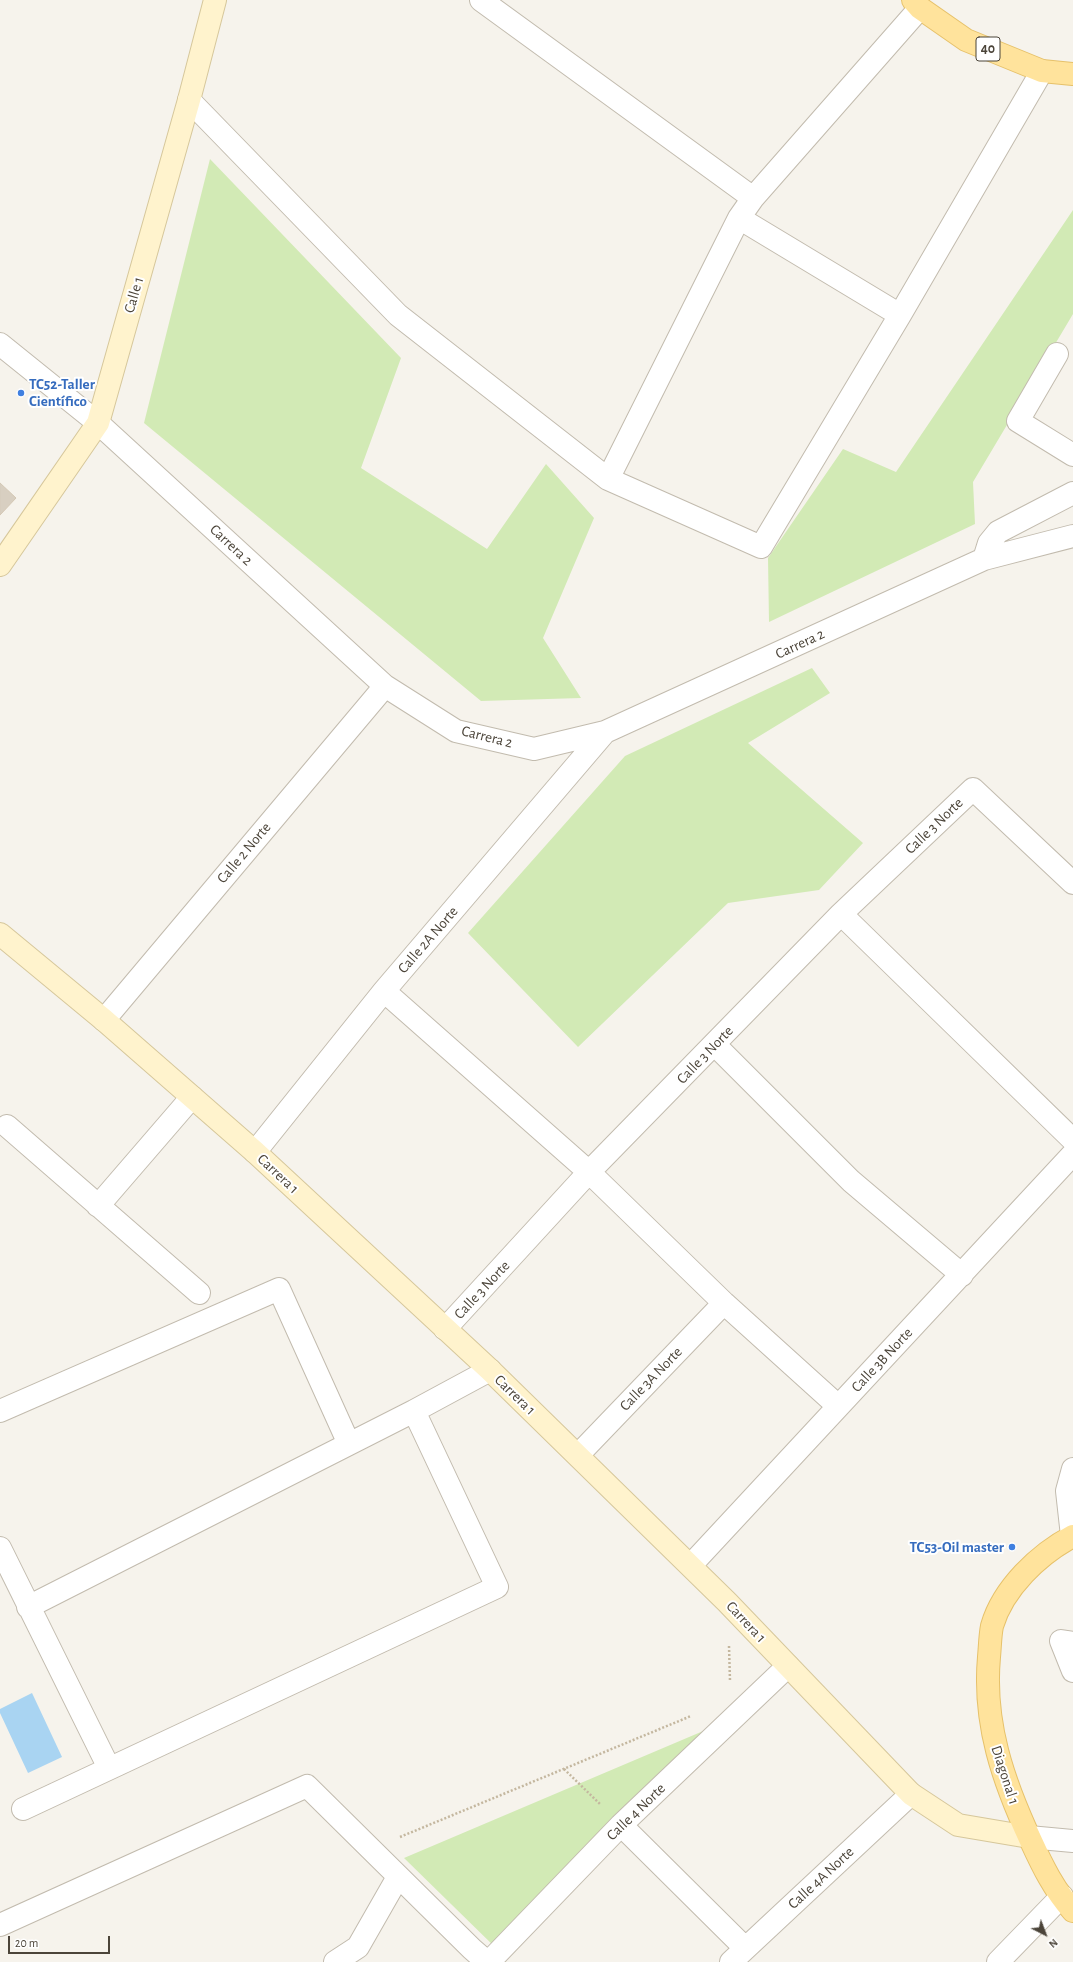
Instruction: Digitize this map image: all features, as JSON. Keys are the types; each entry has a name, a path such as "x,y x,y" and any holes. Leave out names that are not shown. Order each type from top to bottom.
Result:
{"main road":[{"name":"40","path":"917,4 966,40 1042,71 1073,74"},
{"name":"Diagonal 1","path":"1069,1905 1048,1877 1012,1798 994,1742 987,1683 992,1627 1010,1589 1038,1559 1072,1536"}],"street":[{"name":"Calle 1","path":"0,565 98,423 189,100 215,0"},
{"path":"481,0 753,198"},
{"path":"608,479 739,218 753,198 917,4"},
{"path":"189,100 398,315 608,479 761,547 900,315 1042,71"},
{"path":"739,218 900,315"},
{"name":"Carrera 2","path":"0,344 98,423 385,686 456,731 534,749 605,732 984,559 1073,536"},
{"path":"1057,354 1018,421 1073,455"},
{"path":"984,559 989,543 998,532 1073,492"},
{"name":"Calle 2 Norte","path":"104,1020 385,686"},
{"name":"Calle 2A Norte","path":"256,1152 384,991 605,732"},
{"name":"Calle 3 Norte","path":"445,1329 590,1172 715,1046 841,914 973,789 1073,883"},
{"path":"841,914 1073,1140"},
{"name":"Carrera 1","path":"0,934 104,1020 256,1152 490,1370 691,1565 911,1794 958,1825 1029,1837"},
{"path":"384,991 590,1172 724,1303 838,1406"},
{"path":"715,1046 851,1181 962,1275"},
{"path":"98,1206 192,1097"},
{"path":"7,1126 199,1293"},
{"name":"Calle 3B Norte","path":"691,1565 1073,1154"},
{"path":"0,1411 279,1288 348,1444"},
{"name":"Calle 3A Norte","path":"578,1455 724,1303"},
{"path":"28,1607 414,1411 490,1370"},
{"path":"23,1809 497,1587 414,1411"},
{"path":"1072,1536 1067,1492 1073,1468"},
{"path":"0,1548 109,1768"},
{"path":"1067,1642 1073,1671"},
{"name":"Calle 4 Norte","path":"479,1959 788,1666"},
{"path":"0,1925 308,1786 372,1849 479,1959"},
{"name":"Calle 4A Norte","path":"738,1955 911,1794"},
{"path":"621,1825 738,1955"},
{"path":"1029,1837 1073,1841"},
{"path":"335,1962 358,1947 398,1877"},
{"path":"998,1962 1069,1905"}],"path":[{"path":"727,1602 730,1685"},
{"path":"372,1849 693,1716"},
{"path":"564,1769 621,1825"}],"green space":[{"path":"210,159 401,358 361,468 487,549 546,464 594,518 543,638 581,698 481,701 144,423"},
{"path":"1073,210 1073,314 973,482 975,524 769,622 768,558 843,449 896,472"},
{"path":"812,668 830,693 748,743 863,843 819,890 728,903 578,1047 468,933 625,756"},
{"path":"715,1726 498,1950 404,1858"}],"water":[{"path":"32,1693 62,1757 28,1773 0,1713 0,1709"}],"building":[{"path":"0,483 16,498 0,515"}],"place":[{"name":"TC52-Taller Científico","path":"21,393"},
{"name":"TC53-Oil master","path":"1012,1547"}]}
